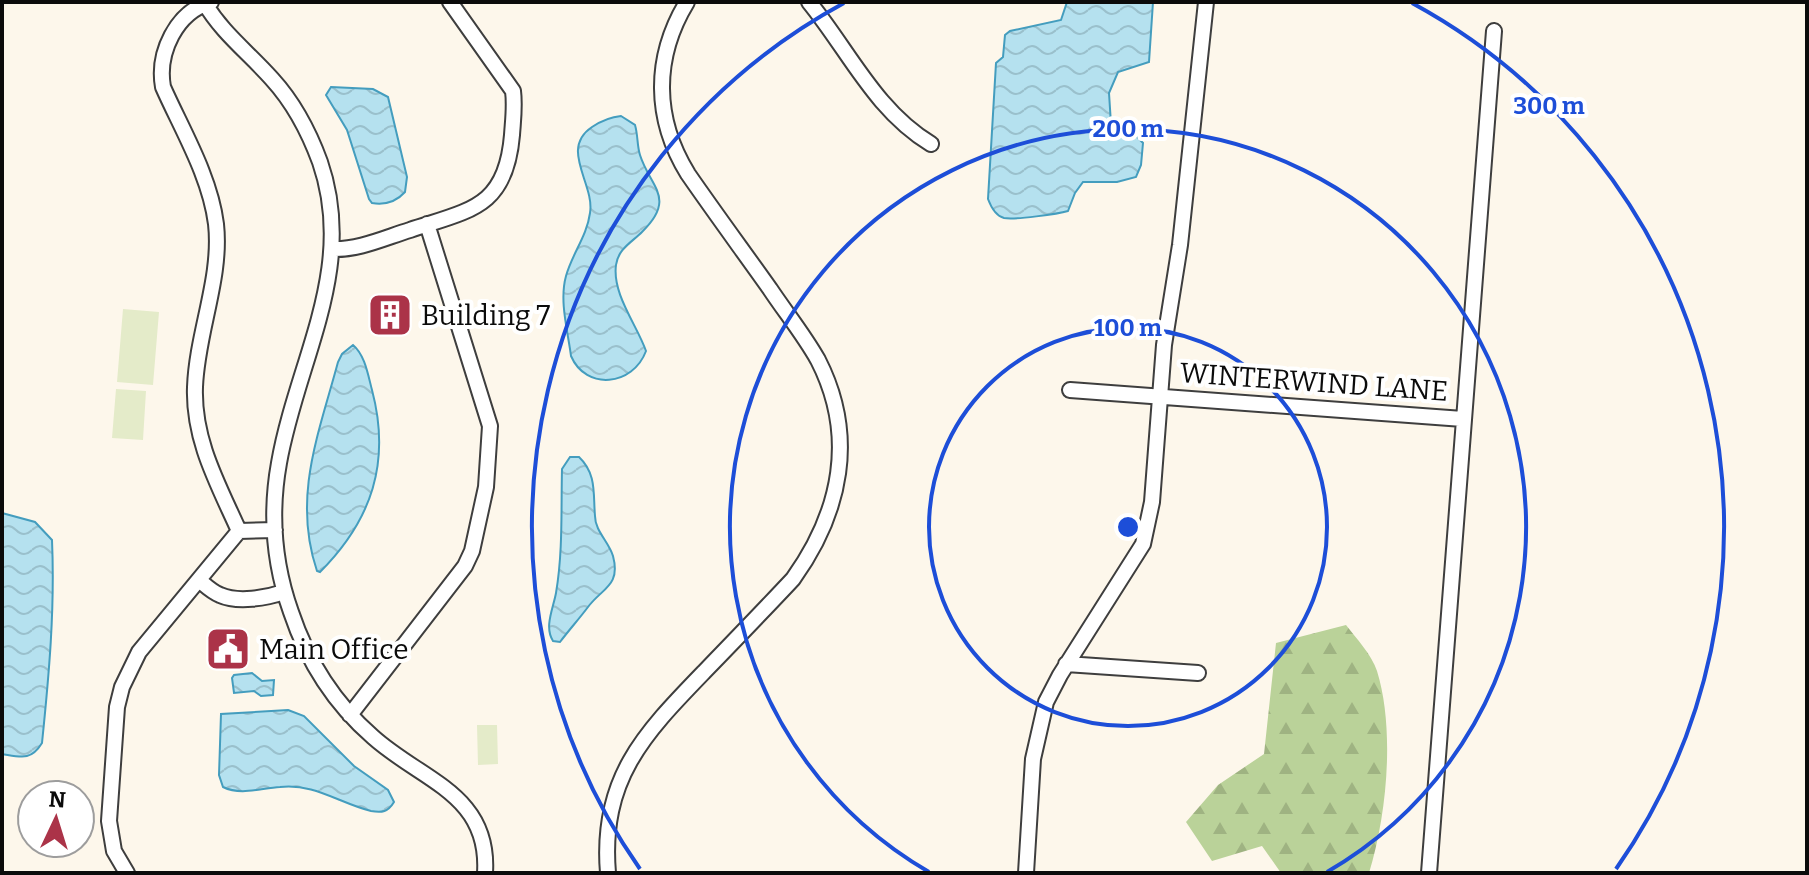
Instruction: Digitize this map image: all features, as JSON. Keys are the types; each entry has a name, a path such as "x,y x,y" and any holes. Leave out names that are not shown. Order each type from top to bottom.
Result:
{"street":[{"path":"239,531 205,456 196,415 196,373 216,249 213,207 163,87 161,74 164,53 175,31 187,14 206,2 221,29 269,76 300,118 315,149 331,214 332,249 327,293 282,448 276,486 275,530 284,592 308,653 350,715 382,745 452,793 469,809 484,842 485,873"},
{"path":"332,249 355,248 469,210 491,195 504,176 510,155 513,91 450,2"},
{"path":"608,873 610,817 617,789 632,754 655,723 806,563 827,522 839,467 836,412 818,361 688,174 671,142 661,103 662,67 671,32 687,2"},
{"path":"809,2 888,111 931,144"},
{"path":"1026,873 1033,759 1046,702 1066,664 1143,544 1152,502 1164,345 1180,245 1206,2"},
{"path":"1429,873 1494,31"},
{"path":"350,715 465,566 472,551 486,487 489,420 427,224"},
{"name":"WINTERWIND LANE","path":"1070,390 1463,419"},
{"path":"127,873 114,851 109,830 118,702 126,676 139,652 239,531 275,530"},
{"path":"199,580 225,597 261,598 284,592"},
{"path":"1066,664 1198,673"}],"green space":[{"path":"123,309 159,312 153,385 117,382"},
{"path":"116,389 146,391 143,440 112,438"},
{"path":"1346,625 1375,665 1386,719 1384,799 1369,873 1281,873 1262,846 1212,861 1186,822 1218,785 1264,754 1276,643"},
{"path":"477,725 497,725 498,764 478,765"}],"water":[{"path":"1067,2 1153,2 1149,62 1118,72 1109,93 1111,124 1135,135 1143,143 1141,165 1136,177 1117,182 1083,182 1068,211 1004,218 994,211 988,199 996,63 1003,57 1005,35 1010,31 1061,20"},
{"path":"331,87 373,89 388,97 407,177 405,192 398,198 381,204 372,203 369,199 347,130 326,95"},
{"path":"621,116 635,125 640,155 659,201 652,220 622,250 616,265 621,298 646,351 631,371 609,380 587,375 571,356 564,286 590,213 578,146 592,127"},
{"path":"353,345 363,360 372,390 377,416 378,466 373,488 353,532 320,572 317,571 310,544 307,517 311,465 338,362"},
{"path":"570,457 579,457 589,470 596,521 615,566 609,586 560,642 553,641 549,624 560,562 562,469"},
{"path":"2,513 35,522 52,540 52,617 42,743 34,753 25,756 2,754"},
{"path":"252,673 262,681 274,680 273,695 261,696 254,691 234,693 234,675"},
{"path":"288,710 304,716 354,766 388,790 394,802 389,808 382,812 371,811 304,788 244,791 223,787 219,775 221,714"}],"place":[{"name":"Building 7","path":"390,315"},
{"name":"Main Office","path":"228,649"}]}
